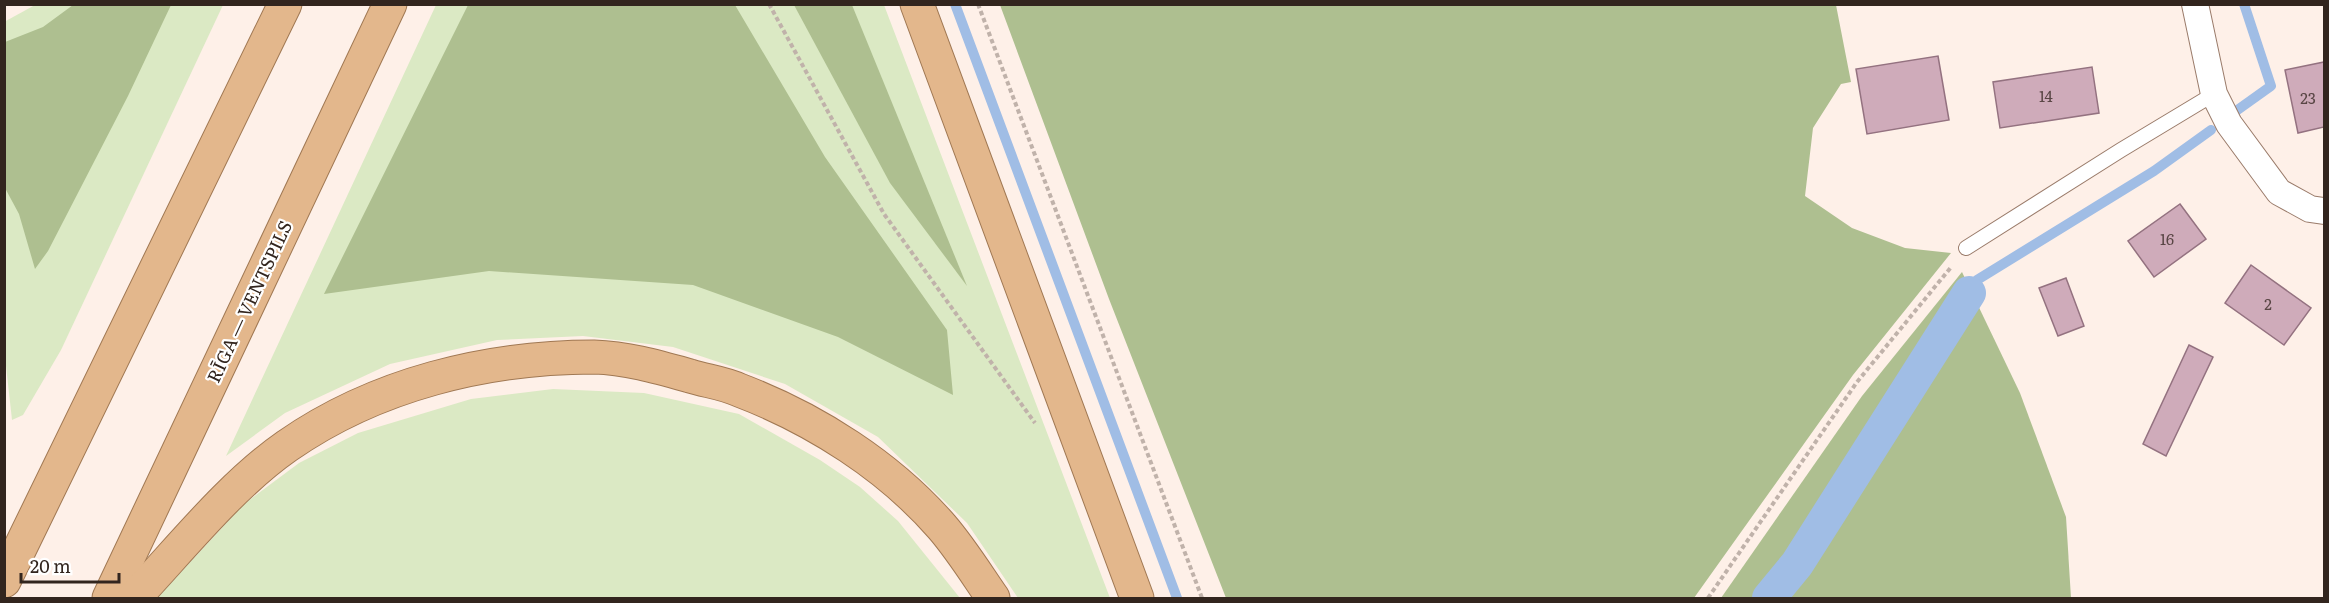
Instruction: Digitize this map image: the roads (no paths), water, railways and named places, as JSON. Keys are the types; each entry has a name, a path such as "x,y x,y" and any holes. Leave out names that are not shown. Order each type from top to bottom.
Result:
{"highway":[{"path":"4,581 285,4"},
{"name":"RĪGA — VENTSPILS","path":"110,598 390,4"},
{"path":"917,4 1137,598"},
{"path":"134,598 255,470 290,444 353,409 415,383 447,374 516,362 596,357 650,363 737,388 782,408 851,448 905,491 942,527 993,598"}],"street":[{"path":"2195,4 2214,94 2229,124 2279,192 2310,209 2325,211"}],"lane":[{"path":"1966,248 2214,94"}],"waterway":[{"path":"955,4 1177,598"},
{"path":"2236,111 2271,86 2244,4"},
{"path":"1969,293 1977,280 2154,171 2211,130"},
{"path":"1769,598 1797,564 1969,293"}]}
